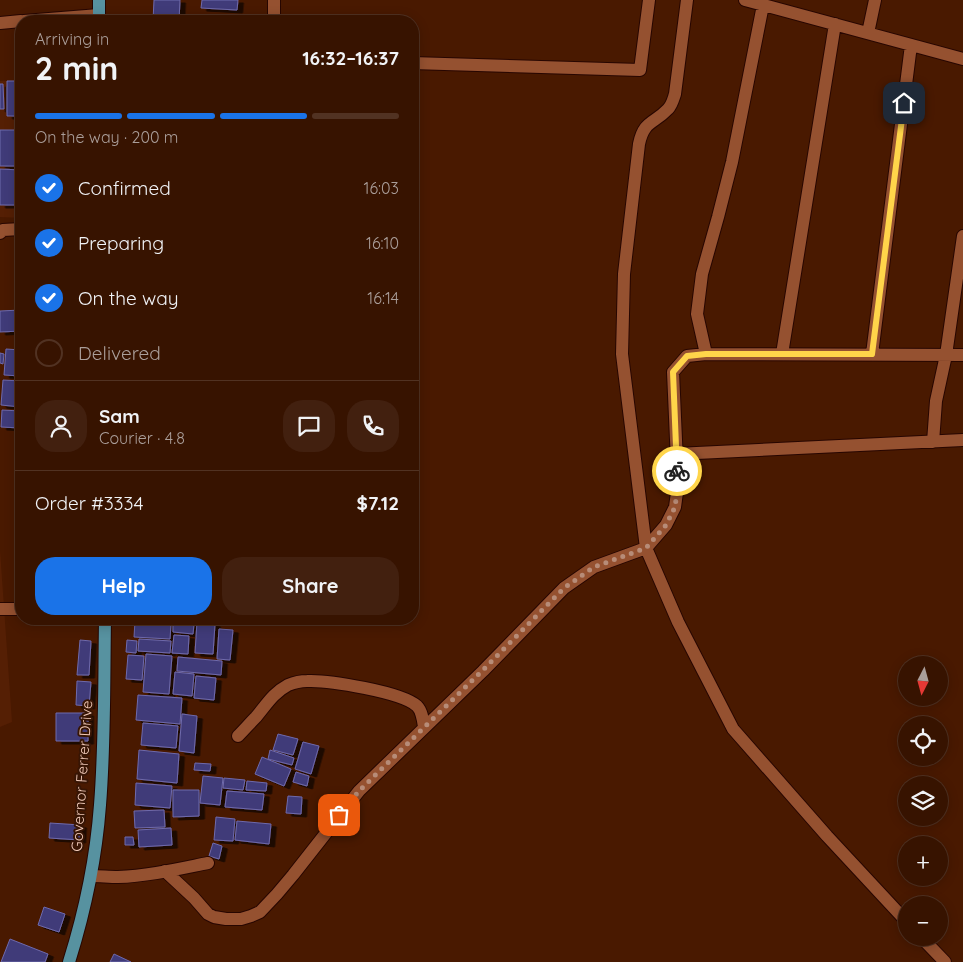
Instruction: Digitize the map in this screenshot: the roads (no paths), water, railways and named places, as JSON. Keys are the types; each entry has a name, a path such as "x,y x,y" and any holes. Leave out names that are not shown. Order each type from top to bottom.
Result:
{"main road":[{"path":"99,0 99,15"},
{"name":"Governor Ferrer Drive","path":"69,962 91,876 100,806 105,625"}],"street":[{"path":"274,0 274,15"},
{"path":"419,62 640,70 649,0"},
{"path":"687,0 675,94 668,109 646,126 641,134 624,274 622,354 646,548 678,622 733,729 827,836 898,912"},
{"path":"745,0 963,59"},
{"path":"868,33 875,0"},
{"path":"706,354 698,314 702,274 732,162 763,5"},
{"path":"0,23 15,22"},
{"path":"782,354 835,24"},
{"path":"872,354 911,45"},
{"path":"0,233 2,230 15,229"},
{"path":"933,442 936,401 946,355 963,236"},
{"path":"165,871 208,914 214,917 241,919 260,912 293,875 359,791 564,588 594,567 646,548 666,525 675,507 678,484 673,372 687,356 706,354 963,355"},
{"path":"676,454 963,440"},
{"path":"0,608 15,609"},
{"path":"238,736 274,695 290,684 306,681 331,683 400,696 418,707 421,711 424,727"},
{"path":"91,876 120,877 208,863"},
{"path":"930,946 945,962"}]}
